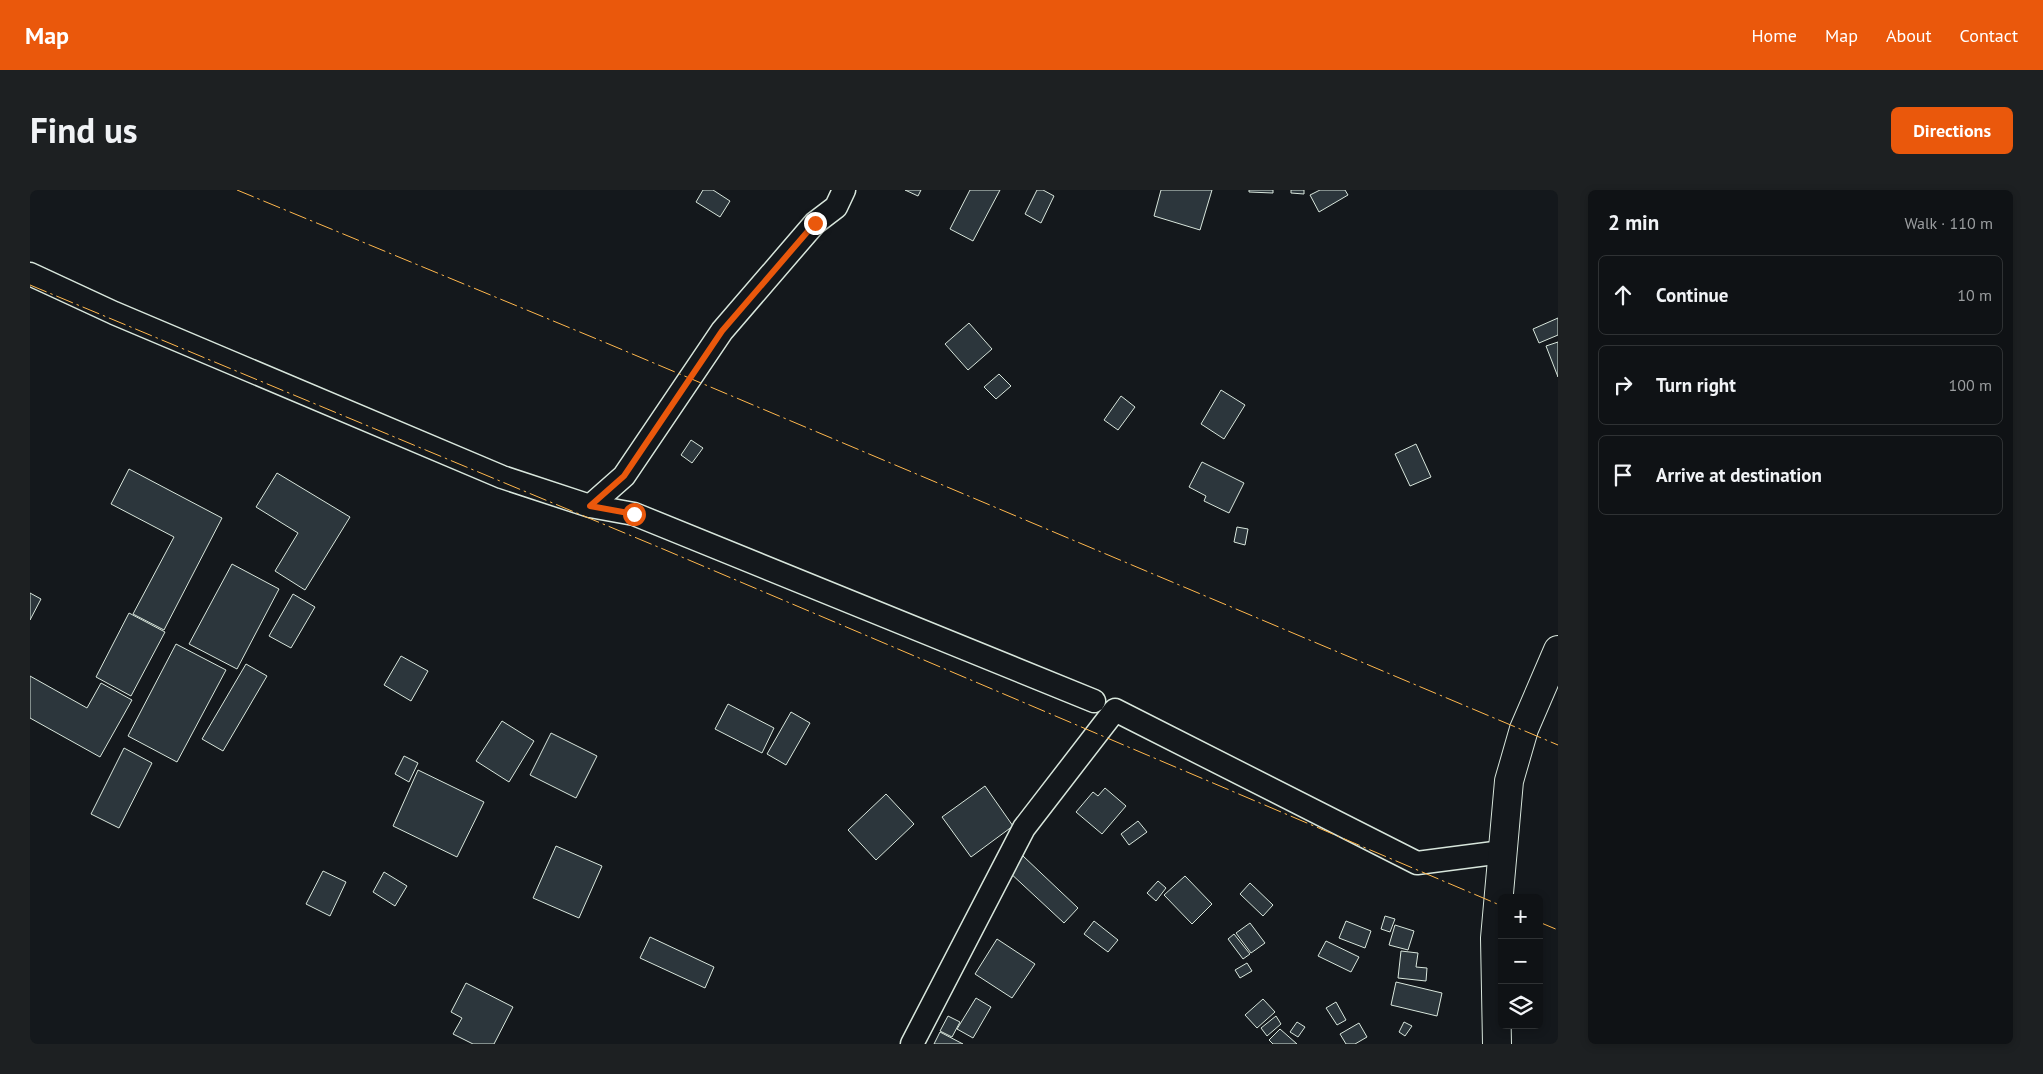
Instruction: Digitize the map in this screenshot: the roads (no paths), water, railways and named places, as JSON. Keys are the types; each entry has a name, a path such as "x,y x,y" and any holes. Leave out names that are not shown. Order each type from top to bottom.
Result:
{"street":[{"path":"590,506 624,476 722,331 815,223 836,207 844,190"},
{"path":"30,274 114,313 502,477 590,506 634,514 1094,701"},
{"path":"1497,1044 1495,938 1509,781 1524,729 1558,650"},
{"path":"912,1044 1024,828 1115,710 1417,862 1502,852"}]}
